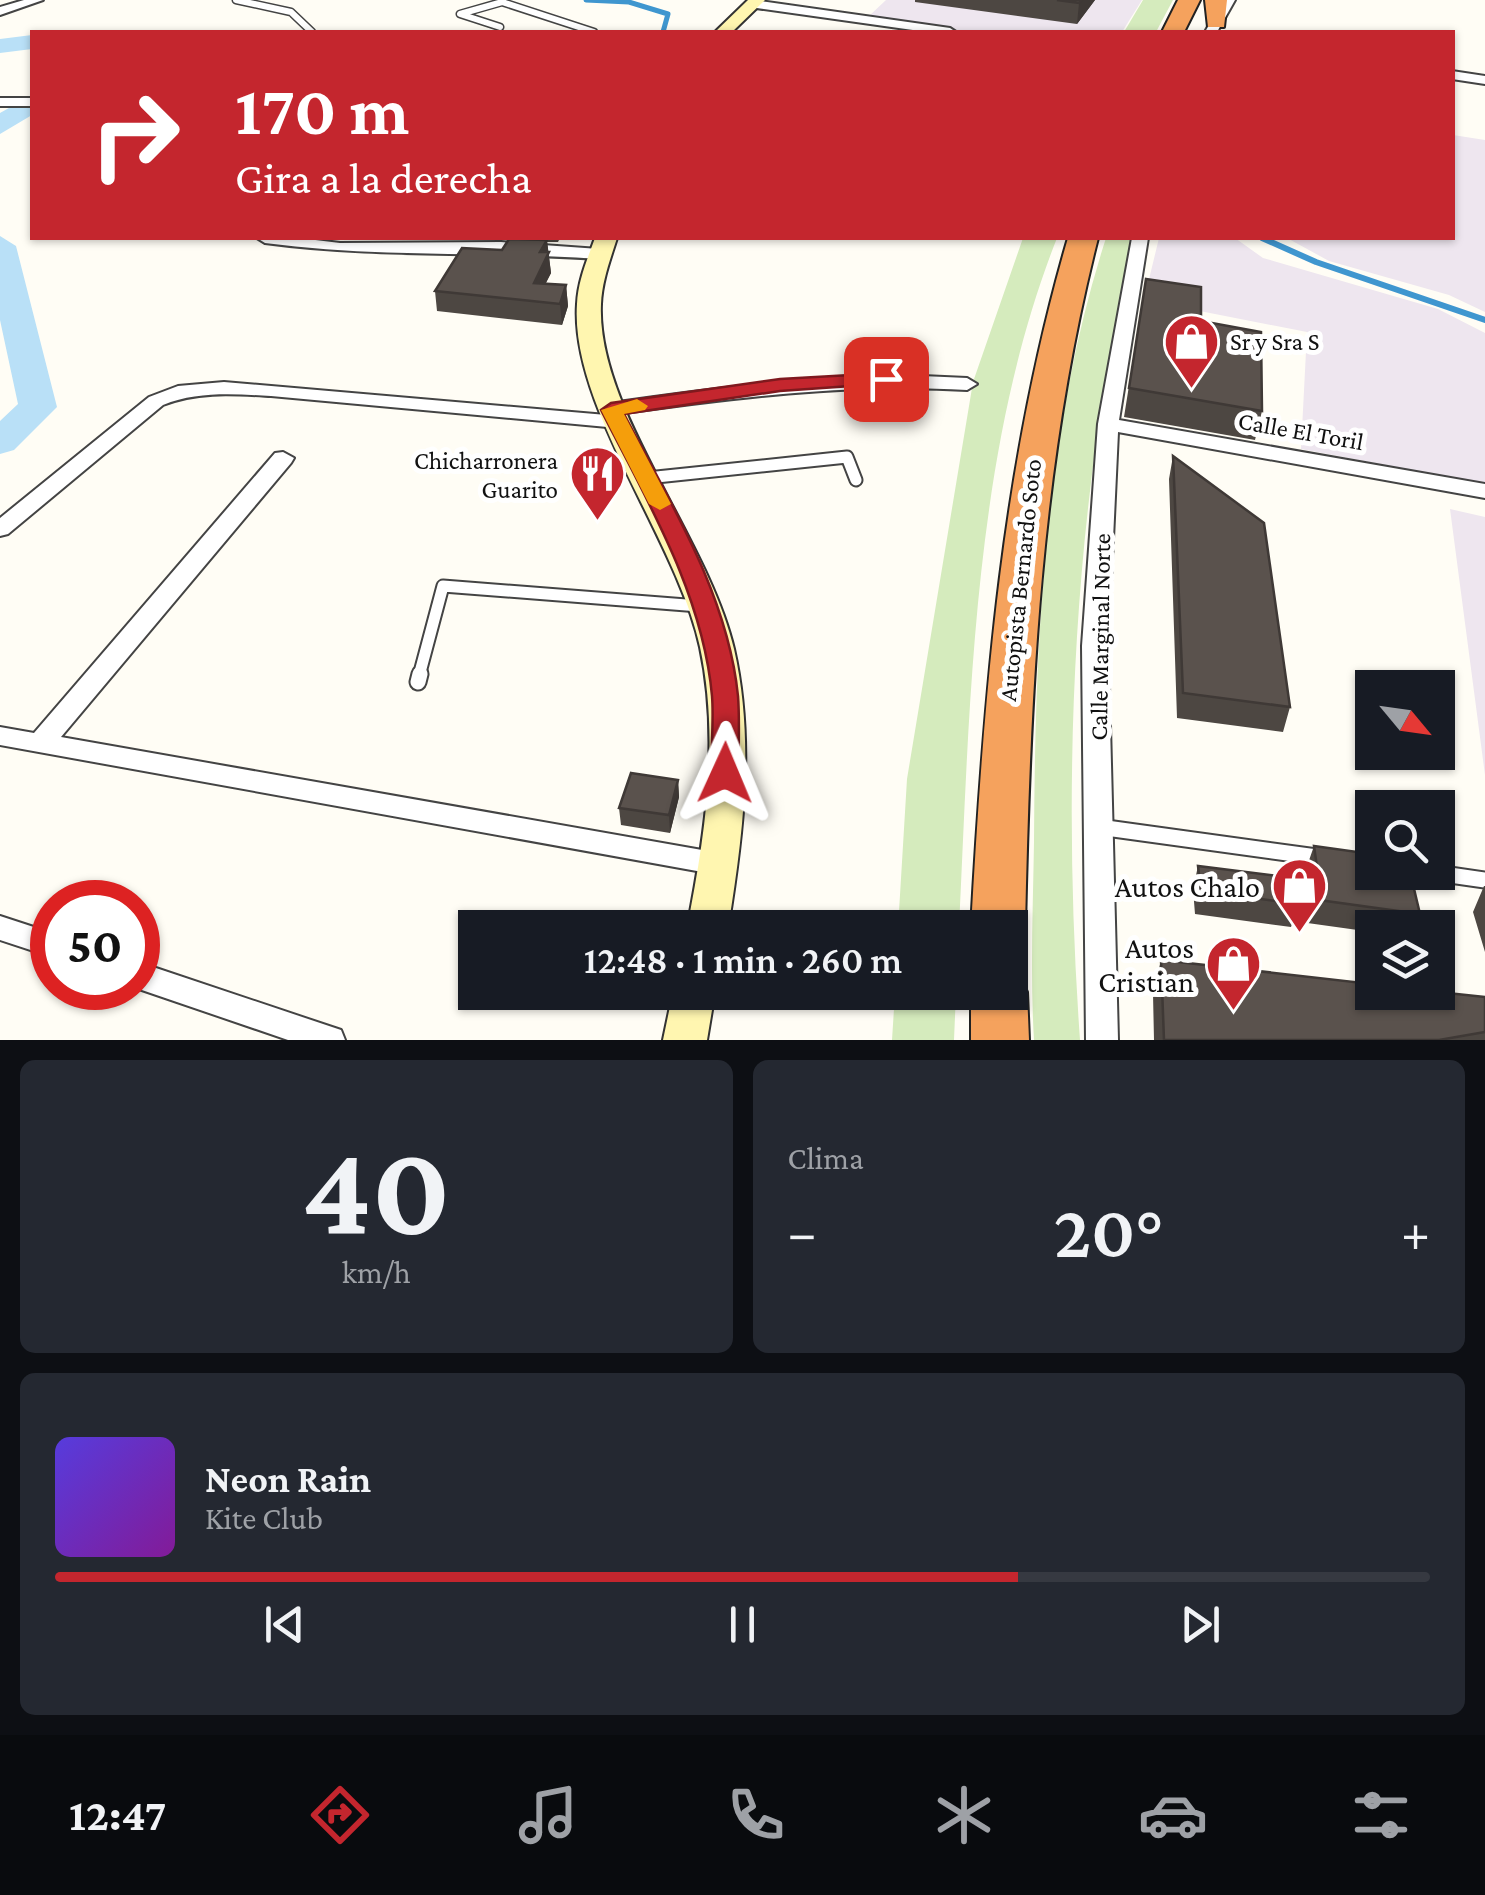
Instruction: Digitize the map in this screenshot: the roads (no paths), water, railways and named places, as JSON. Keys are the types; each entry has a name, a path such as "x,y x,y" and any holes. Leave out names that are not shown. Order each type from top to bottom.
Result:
{"highway":[{"path":"1174,30 1189,0"},
{"name":"Autopista Bernardo Soto","path":"999,910 1008,655 1032,450 1047,373 1081,240"},
{"path":"999,1010 1000,1040"}],"main road":[{"path":"725,30 755,2"},
{"path":"602,246 589,281 588,328 617,420 705,607 725,694 727,743 719,864 710,910"},
{"path":"685,1040 691,1010"}],"street":[{"path":"0,11 36,0"},
{"path":"1215,18 1229,0"},
{"path":"755,2 937,30"},
{"path":"1455,76 1485,80"},
{"path":"280,240 340,248 602,246"},
{"path":"484,240 500,247"},
{"name":"Calle Marginal Norte","path":"1102,1040 1095,646 1108,424 1140,240"},
{"path":"0,529 156,401 178,392 224,388 290,391 422,401 443,409 617,420 780,385 863,379 967,384"},
{"name":"Calle El Toril","path":"1108,424 1485,491"},
{"path":"40,744 283,458"},
{"path":"0,736 719,864"},
{"path":"0,928 30,938"},
{"path":"160,982 329,1040"}],"lane":[{"path":"236,0 296,15 311,30"},
{"path":"500,28 460,14 502,2 588,30"},
{"path":"647,478 847,457 856,480"},
{"path":"418,682 443,586 705,607"},
{"path":"1098,827 1336,860"},
{"path":"1455,876 1485,880"}],"waterway":[{"path":"586,0 629,2 668,14 664,30"},
{"path":"0,46 30,42"},
{"path":"0,126 30,104"},
{"path":"1266,240 1316,262 1485,320"},
{"path":"0,246 38,407 0,442"}],"place":[{"name":"Sr y Sra S","path":"1191,390"},
{"name":"Chicharronera Guarito","path":"597,523"},
{"name":"Autos Chalo","path":"1299,935"},
{"name":"Autos Cristian","path":"1233,1013"}]}
